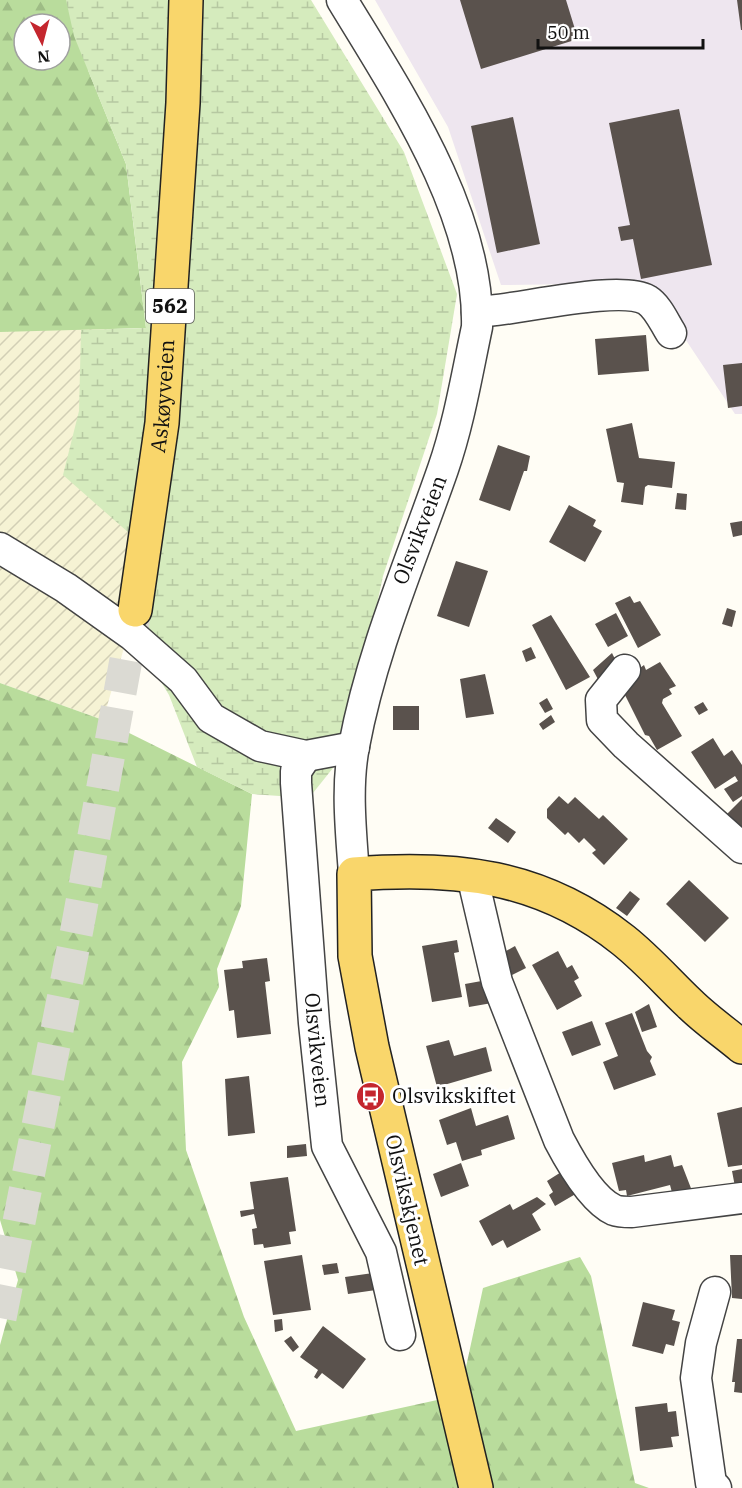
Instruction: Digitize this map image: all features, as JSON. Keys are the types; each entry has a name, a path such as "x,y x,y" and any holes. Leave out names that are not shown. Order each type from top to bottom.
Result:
{"main road":[{"name":"Askøyveien","path":"135,610 162,423 183,103 186,0"},
{"path":"354,874 424,871 472,875 511,881 562,901 609,930 660,973 690,1004 742,1047"},
{"name":"Olsvikskjenet","path":"354,874 355,956 372,1047 476,1488"}],"street":[{"name":"Olsvikveien","path":"342,0 387,75 449,193 476,284 477,312 477,327 457,423 443,468 394,598 372,670 354,747 351,823 354,874"},
{"path":"477,312 584,297 610,295 643,298 654,305 671,333"},
{"path":"0,548 66,588 132,635 183,680 211,718 260,746 306,756 354,747"},
{"path":"625,670 601,700 602,720 626,745 742,848"},
{"name":"Olsvikveien","path":"306,756 296,771 296,783 314,1023 327,1146 381,1252 400,1335"},
{"path":"472,875 497,982 570,1162 600,1201 615,1210 632,1212 742,1198"},
{"path":"715,1292 701,1343 696,1378 711,1483 716,1488"}],"shaded area":[{"path":"375,0 742,0 742,414 735,414 648,283 501,285 448,127"},
{"path":"0,10 12,35 12,72 72,72 72,65 114,329 152,475 135,610 103,720 0,683"}],"green space":[{"path":"0,0 197,0 88,70 126,164 146,328 0,332"},
{"path":"66,0 311,0 404,152 457,294 437,414 383,576 345,753 309,798 252,794 197,767 169,695 132,634 137,540 63,475 79,411 81,330 146,328 126,164 74,36 72,12 69,12"},
{"path":"0,683 103,720 252,794 241,906 217,969 219,987 182,1062 186,1150 244,1317 296,1431 460,1395 483,1288 580,1257 591,1276 635,1483 649,1488 0,1488 0,1345 18,1280 0,1220"}],"building":[{"path":"460,0 566,0 578,39 481,69"},
{"path":"737,0 742,0 742,30 741,30"},
{"path":"679,109 712,265 641,279 633,239 621,241 618,227 630,225 609,123"},
{"path":"513,117 540,244 497,253 471,126"},
{"path":"646,335 649,371 598,375 595,339"},
{"path":"742,363 742,406 728,408 723,365"},
{"path":"632,423 639,458 675,462 672,488 648,485 645,487 643,505 621,502 624,483 617,482 606,429"},
{"path":"498,445 530,456 527,471 524,471 510,511 479,500"},
{"path":"677,493 687,494 686,510 675,509"},
{"path":"569,505 596,520 593,526 602,531 585,562 549,542"},
{"path":"742,521 742,535 733,537 730,523"},
{"path":"456,561 488,571 469,627 437,616"},
{"path":"630,596 634,603 640,601 661,635 638,648 615,603"},
{"path":"727,608 736,611 732,627 722,624"},
{"path":"616,613 628,636 608,647 595,624"},
{"path":"551,615 590,677 566,690 532,625"},
{"path":"531,647 536,658 526,662 522,651"},
{"path":"612,653 617,663 601,685 593,670"},
{"path":"660,662 676,686 669,689 672,694 663,699 662,703 682,736 657,750 649,736 645,735 619,683 644,665 646,670"},
{"path":"485,674 494,714 466,718 460,679"},
{"path":"547,698 553,709 545,713 539,703"},
{"path":"703,702 708,710 699,715 694,707"},
{"path":"393,706 419,706 419,730 393,730"},
{"path":"551,715 555,722 543,730 539,724"},
{"path":"713,738 724,756 732,750 742,765 742,796 733,802 724,789 738,781 735,776 715,789 691,752"},
{"path":"559,796 568,804 575,797 599,819 603,815 628,839 604,865 592,853 596,850 584,838 579,843 568,832 565,835 547,818 547,809"},
{"path":"742,799 742,827 737,831 723,818"},
{"path":"496,818 516,832 508,843 488,828"},
{"path":"689,880 729,918 705,942 666,904"},
{"path":"630,891 640,899 627,916 616,908"},
{"path":"457,940 459,952 454,953 462,997 432,1002 422,946"},
{"path":"515,946 526,968 510,976 499,955"},
{"path":"558,951 567,968 572,965 579,978 574,981 582,996 557,1010 532,965"},
{"path":"267,958 270,981 265,982 271,1034 237,1038 234,1010 229,1011 224,970 243,968 242,961"},
{"path":"487,980 492,1003 469,1007 465,984"},
{"path":"649,1004 657,1027 642,1032 635,1012"},
{"path":"632,1013 647,1051 652,1057 650,1061 656,1075 614,1090 603,1062 618,1056 605,1023"},
{"path":"592,1021 601,1045 572,1056 562,1032"},
{"path":"449,1040 454,1056 486,1047 492,1071 437,1087 426,1046"},
{"path":"249,1076 255,1133 228,1136 225,1079"},
{"path":"742,1107 742,1165 728,1167 717,1113"},
{"path":"471,1108 476,1126 508,1115 515,1139 481,1150 482,1155 462,1161 456,1142 447,1145 439,1120"},
{"path":"306,1144 307,1156 287,1158 287,1146"},
{"path":"644,1155 645,1162 671,1155 674,1167 682,1165 694,1196 674,1200 670,1185 627,1196 626,1190 619,1191 612,1163"},
{"path":"461,1163 469,1186 441,1197 433,1174"},
{"path":"566,1169 579,1192 555,1206 549,1195 553,1192 547,1181"},
{"path":"742,1169 742,1191 736,1192 732,1171"},
{"path":"288,1177 296,1231 289,1232 291,1244 264,1248 263,1244 254,1245 252,1229 257,1228 254,1214 241,1217 240,1211 254,1209 250,1182"},
{"path":"537,1197 546,1204 532,1214 541,1230 507,1248 503,1240 492,1246 479,1221 510,1204 513,1210"},
{"path":"302,1255 311,1310 273,1315 264,1261"},
{"path":"730,1255 742,1255 742,1299 732,1298"},
{"path":"337,1263 339,1273 324,1275 322,1265"},
{"path":"373,1273 376,1290 348,1294 345,1277"},
{"path":"643,1302 675,1310 672,1320 680,1322 674,1346 666,1344 663,1354 632,1346"},
{"path":"282,1319 283,1330 275,1332 274,1320"},
{"path":"323,1326 366,1359 343,1389 322,1373 317,1379 314,1377 318,1370 300,1357"},
{"path":"291,1336 299,1347 293,1352 284,1341"},
{"path":"737,1339 742,1339 742,1393 734,1392 735,1382 732,1382"},
{"path":"667,1403 668,1412 676,1411 679,1436 671,1437 673,1447 640,1451 635,1407"}],"tunnel":[{"path":"0,1318 78,924 135,610"}],"place":[{"name":"Olsvikskiftet","path":"371,1096"}]}
